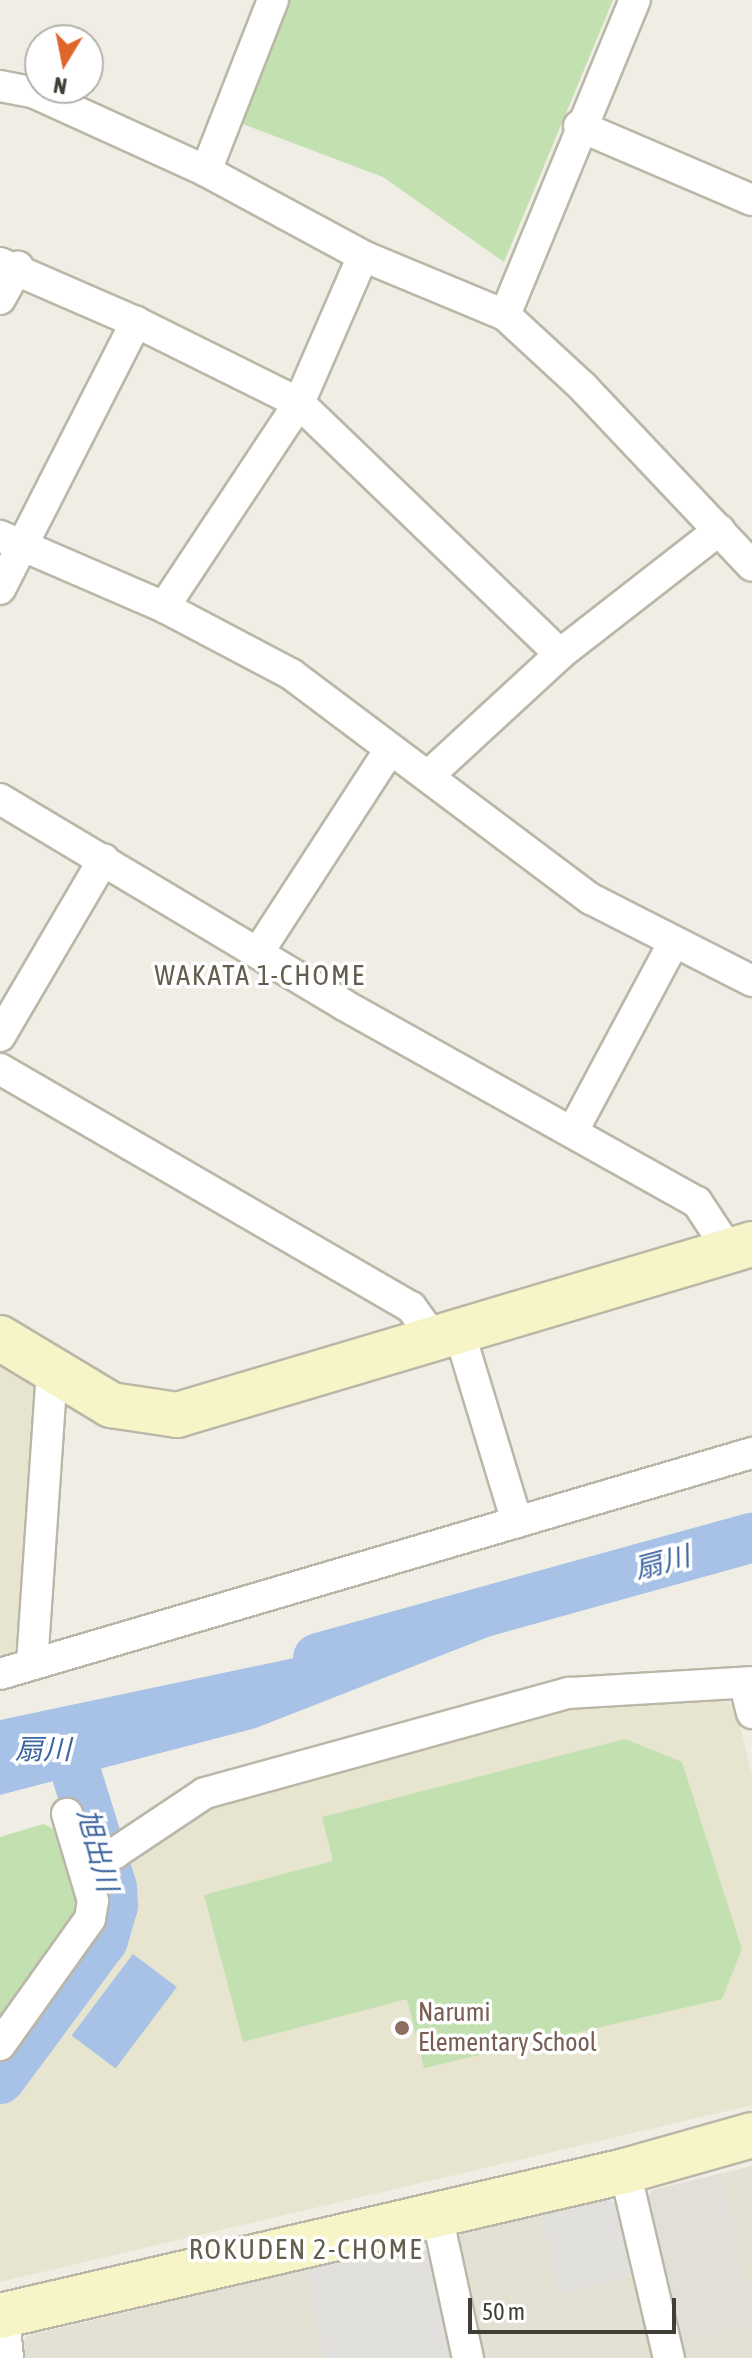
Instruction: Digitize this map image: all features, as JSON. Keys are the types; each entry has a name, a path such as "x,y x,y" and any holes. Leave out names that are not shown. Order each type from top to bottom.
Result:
{"street":[{"path":"206,171 273,0"},
{"path":"505,315 579,126 635,0"},
{"path":"0,86 35,93 206,171 363,256 505,315 583,387 752,566"},
{"path":"579,126 752,200"},
{"path":"164,607 299,403 363,256"},
{"path":"0,299 9,265 136,322 299,403 560,654"},
{"path":"0,589 11,541 136,322"},
{"path":"428,776 560,654 719,530"},
{"path":"11,541 164,607 291,674 389,751 428,776 591,899 752,981"},
{"path":"259,951 389,751"},
{"path":"0,799 259,951 344,1005 574,1129 697,1202 740,1247 445,1332 177,1415 111,1405 0,1338"},
{"path":"0,1036 104,859"},
{"path":"574,1129 674,942"},
{"path":"0,1069 411,1307 445,1332 517,1522"},
{"path":"32,1664 52,1367"},
{"path":"0,1674 752,1453"},
{"path":"97,1859 205,1793 569,1693 750,1693"},
{"path":"0,2045 90,1919 97,1859 67,1814"},
{"path":"8,2358 2,2316 625,2171 752,2135"},
{"path":"625,2171 669,2358"},
{"path":"437,2215 468,2358"}],"shaded area":[{"path":"0,1359 30,1376 38,1391 20,1654 0,1665"},
{"name":"Narumi Elementary School","path":"716,1698 735,1706 752,1775 752,2105 0,2282 0,2097 113,1946 123,1906 119,1865 211,1805 572,1705"},
{"path":"752,2166 752,2281 745,2282 722,2173"},
{"path":"722,2173 745,2282 752,2281 752,2325 678,2342 645,2202 652,2190"},
{"path":"608,2199 620,2206 637,2274 558,2293 541,2215"},
{"path":"541,2215 558,2293 637,2274 657,2358 480,2358 454,2246 460,2234"},
{"path":"414,2245 431,2252 456,2358 324,2358 305,2270"},
{"path":"305,2270 324,2358 18,2358 26,2336"},
{"path":"752,2325 752,2358 682,2358 678,2342"}],"green space":[{"path":"290,0 613,0 504,262 383,177 240,123"},
{"path":"625,1739 682,1762 742,1949 722,1999 424,2068 407,1999 243,2042 204,1895 333,1861 322,1817"},
{"path":"43,1824 63,1833 84,1902 0,2030 0,1837"}],"water":[{"name":"扇川","path":"752,1530 752,1554 501,1632 256,1728 0,1795 0,1720 469,1621"},
{"path":"133,1954 177,1987 116,2069 72,2035"}],"waterway":[{"name":"扇川","path":"318,1658 752,1538"},
{"name":"旭出川","path":"0,2079 103,1940 113,1906 112,1888 64,1734"}],"place":[{"name":"Narumi Elementary School","path":"402,2028"}],"district":[{"name":"WAKATA 1-CHOME","path":"260,975"},
{"name":"ROKUDEN 2-CHOME","path":"306,2249"}]}
